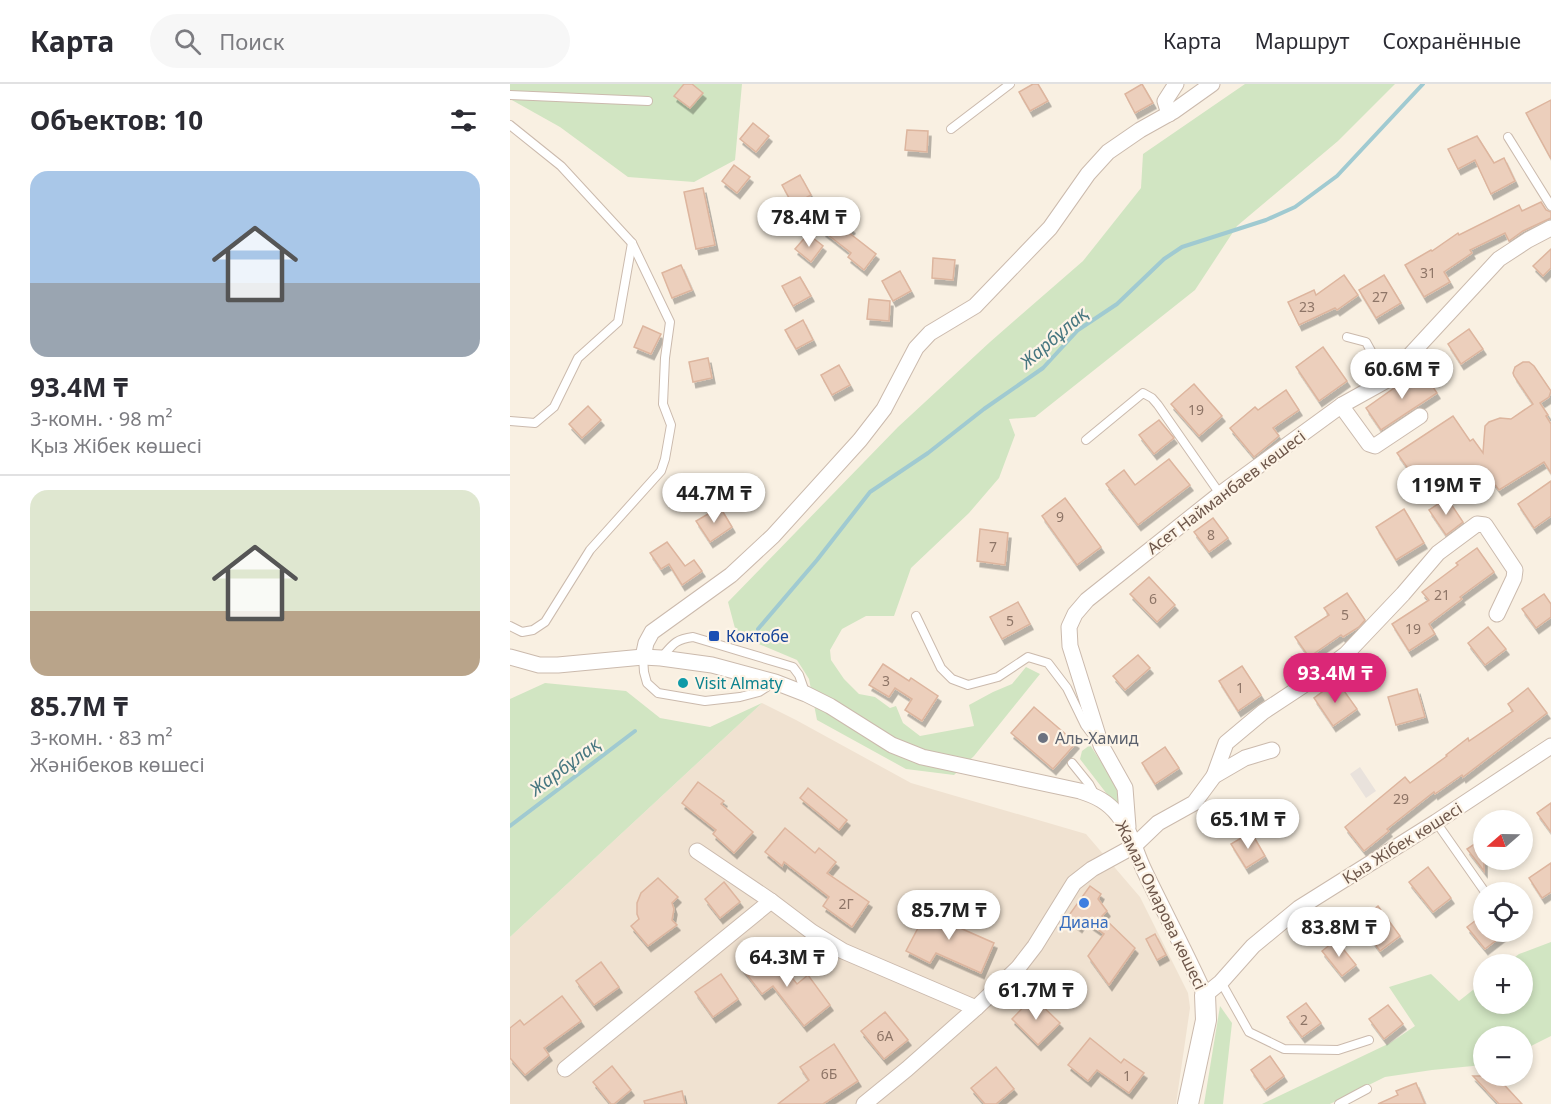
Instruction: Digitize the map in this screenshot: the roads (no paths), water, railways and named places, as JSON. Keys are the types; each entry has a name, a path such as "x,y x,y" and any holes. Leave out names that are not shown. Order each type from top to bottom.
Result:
{"street":[{"path":"1169,114 1165,101 1176,84"},
{"path":"643,657 646,643 652,632 731,575 773,536 860,440 884,408 916,348 930,333 975,306 1050,228 1088,174 1108,152 1212,84"},
{"name":"Асет Найманбаев көшесі","path":"1128,830 1125,788 1101,745 1070,646 1069,627 1075,614 1086,600 1221,494 1342,405 1387,380 1499,259 1551,228"},
{"path":"1342,405 1369,444 1375,446 1420,416"},
{"path":"864,1104 907,1069 1018,968 1035,946 1074,883 1092,868 1134,846 1158,823 1194,803 1214,776 1226,743 1263,712 1346,654 1438,553 1478,524 1485,525 1515,570 1514,578 1497,614"},
{"name":"Жамал Омарова көшесі","path":"510,657 539,665 643,657 712,665 776,682 806,694 830,706 892,745 922,758 1080,791 1107,803 1128,830 1144,870 1205,995 1206,1020 1188,1104"},
{"name":"Қыз Жібек көшесі","path":"1205,995 1221,982 1253,946 1299,908 1551,746"},
{"path":"1214,776 1245,758 1272,750"},
{"path":"697,852 771,900 812,932 843,951 976,1008"},
{"path":"565,1069 771,900"}],"lane":[{"path":"951,129 1010,84"},
{"path":"510,95 648,101"},
{"path":"510,126 561,166 632,243 669,322 663,404 670,425 666,459 661,471 590,550 545,622 533,630 522,632 510,626"},
{"path":"1508,137 1551,206"},
{"path":"510,421 535,423 554,407 578,358 618,322 632,243"},
{"path":"1347,337 1366,342 1387,380"},
{"path":"1086,440 1143,393 1158,405 1221,494"},
{"path":"916,616 941,668 952,680 968,685 998,676 1028,657 1048,663 1067,688 1085,725 1101,745"},
{"path":"661,658 682,638 693,637 793,667 799,675 806,694"},
{"path":"643,657 647,683 658,693 705,701 740,697 759,692 776,682"},
{"path":"1072,763 1089,784 1095,796"},
{"path":"1436,822 1478,882"},
{"path":"1221,982 1249,1032 1284,1049 1338,1050 1369,1040"},
{"path":"1339,1104 1367,1089"}],"waterway":[{"name":"Жарбұлақ","path":"758,629 817,560 870,492 928,453 984,409 1043,368 1078,330 1117,304 1164,259 1182,247 1266,220 1295,207 1337,176 1423,84"},
{"name":"Жарбұлақ","path":"510,826 635,731"}],"place":[{"name":"Коктобе","path":"714,636"},
{"name":"Visit Almaty","path":"683,683"},
{"name":"Аль-Хамид","path":"1043,738"},
{"name":"Диана","path":"1084,903"}]}
